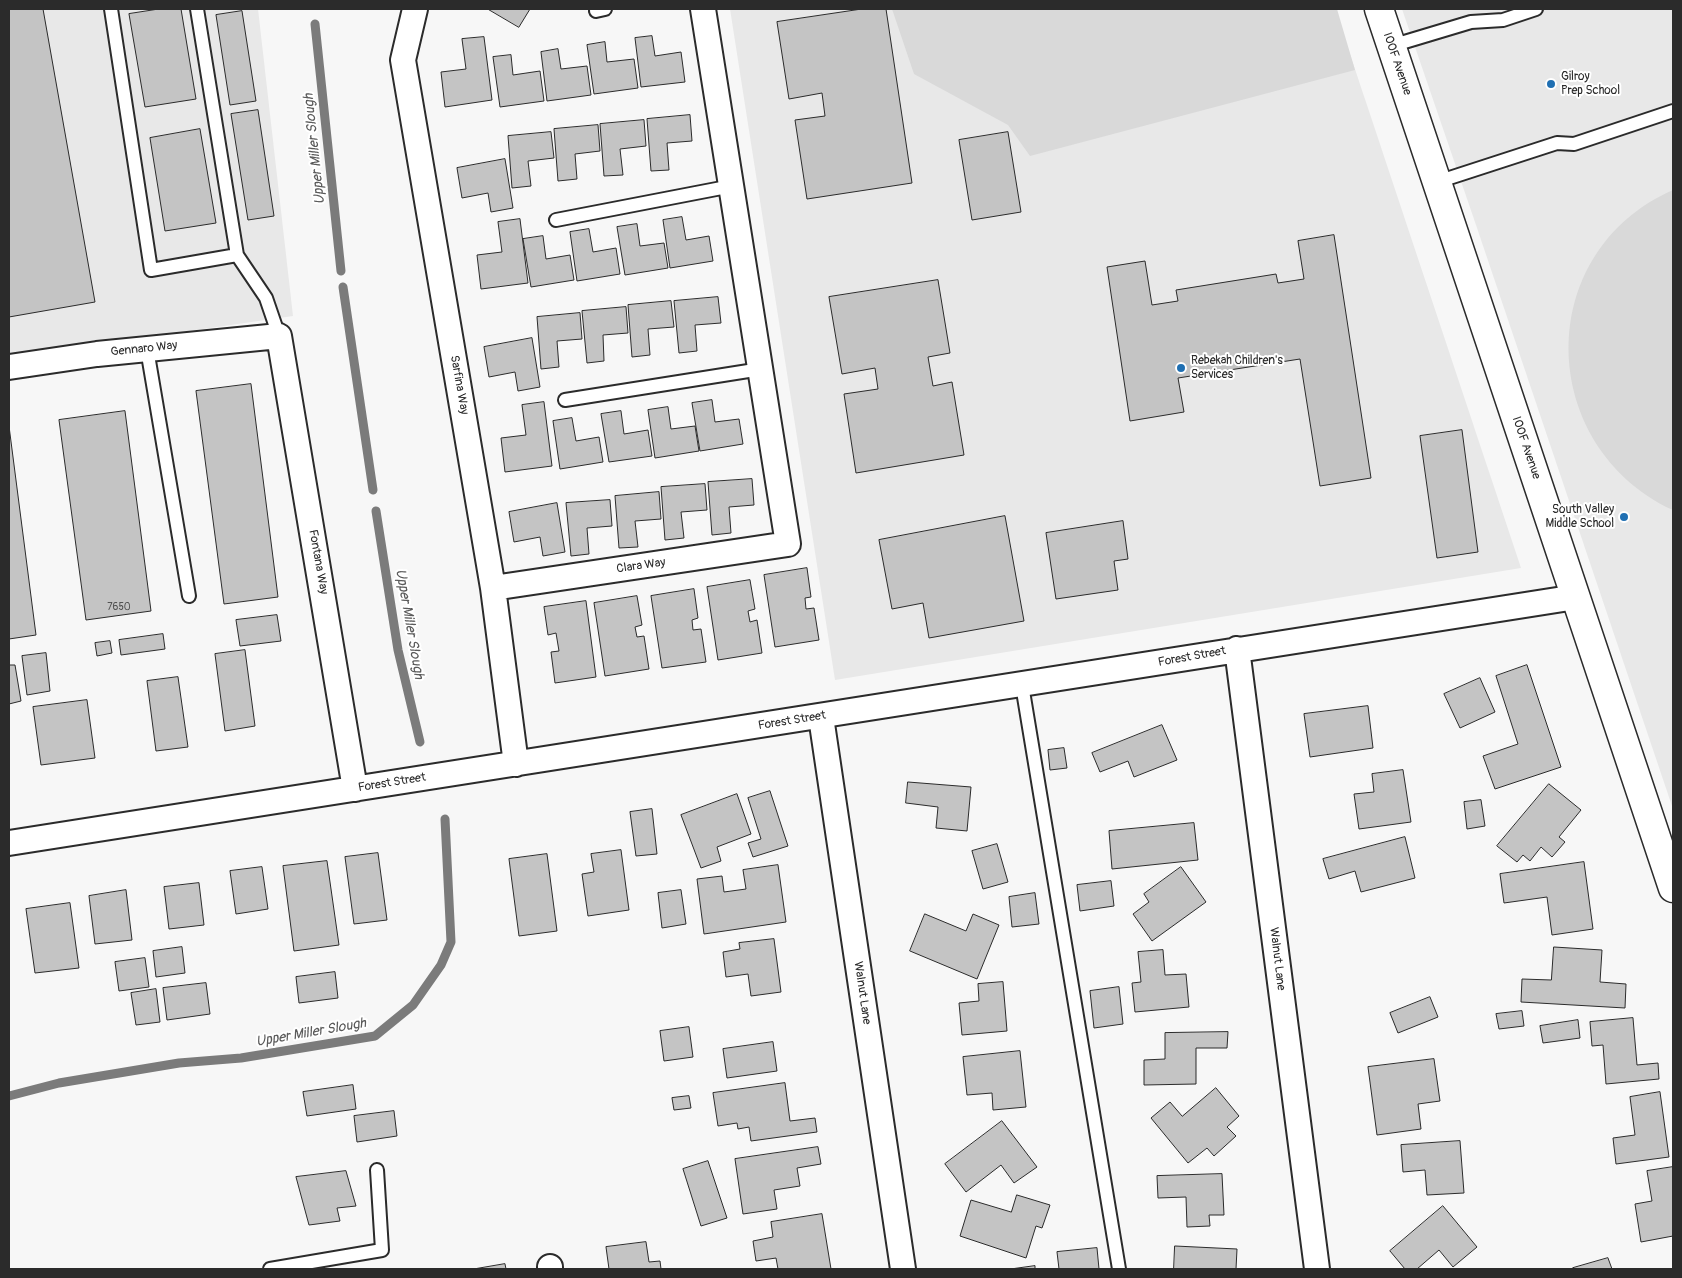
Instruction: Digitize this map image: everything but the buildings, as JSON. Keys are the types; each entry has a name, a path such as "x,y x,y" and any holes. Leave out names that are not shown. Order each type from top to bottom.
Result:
{"street":[{"name":"Sarfina Way","path":"415,9 403,60 493,588 516,764"},
{"path":"703,9 761,369"},
{"name":"IOOF Avenue","path":"1379,9 1673,888"},
{"name":"Gennaro Way","path":"9,368 97,354 279,336"},
{"name":"Fontana Way","path":"279,336 354,789"},
{"name":"Clara Way","path":"493,588 788,544 761,369"},
{"name":"Forest Street","path":"9,843 821,717 877,706 1022,685 1237,649 1576,598"},
{"name":"Walnut Lane","path":"1237,649 1317,1269"},
{"name":"Walnut Lane","path":"821,717 903,1269"}],"lane":[{"path":"111,9 151,270 237,255"},
{"path":"197,9 237,255 266,298 279,336"},
{"path":"1391,46 1471,22 1503,20 1536,9"},
{"path":"1437,182 1557,143 1574,144 1673,111"},
{"path":"556,220 732,186"},
{"path":"147,349 189,596"},
{"path":"565,400 761,369"},
{"path":"1022,685 1119,1269"},
{"path":"270,1269 382,1250 377,1170"}],"shaded area":[{"path":"9,9 258,9 293,316 9,357"},
{"path":"730,9 1335,9 1521,568 835,680"},
{"path":"892,9 1337,9 1355,70 1030,156 1008,125 914,74"},
{"path":"1402,9 1673,9 1673,809 1476,225"},
{"path":"1673,190 1673,510 1628,480 1595,442 1576,397 1569,349 1575,302 1594,257 1627,219"}],"waterway":[{"name":"Upper Miller Slough","path":"315,24 341,271"},
{"name":"Upper Miller Slough","path":"343,287 373,490"},
{"name":"Upper Miller Slough","path":"376,511 398,650 420,742"},
{"name":"Upper Miller Slough","path":"9,1096 59,1083 179,1063 241,1058 375,1036 413,1005 441,965 451,942 445,819"}],"place":[{"name":"Gilroy Prep School","path":"1551,84"},
{"name":"Rebekah Children's Services","path":"1181,368"},
{"name":"South Valley Middle School","path":"1624,517"}]}
